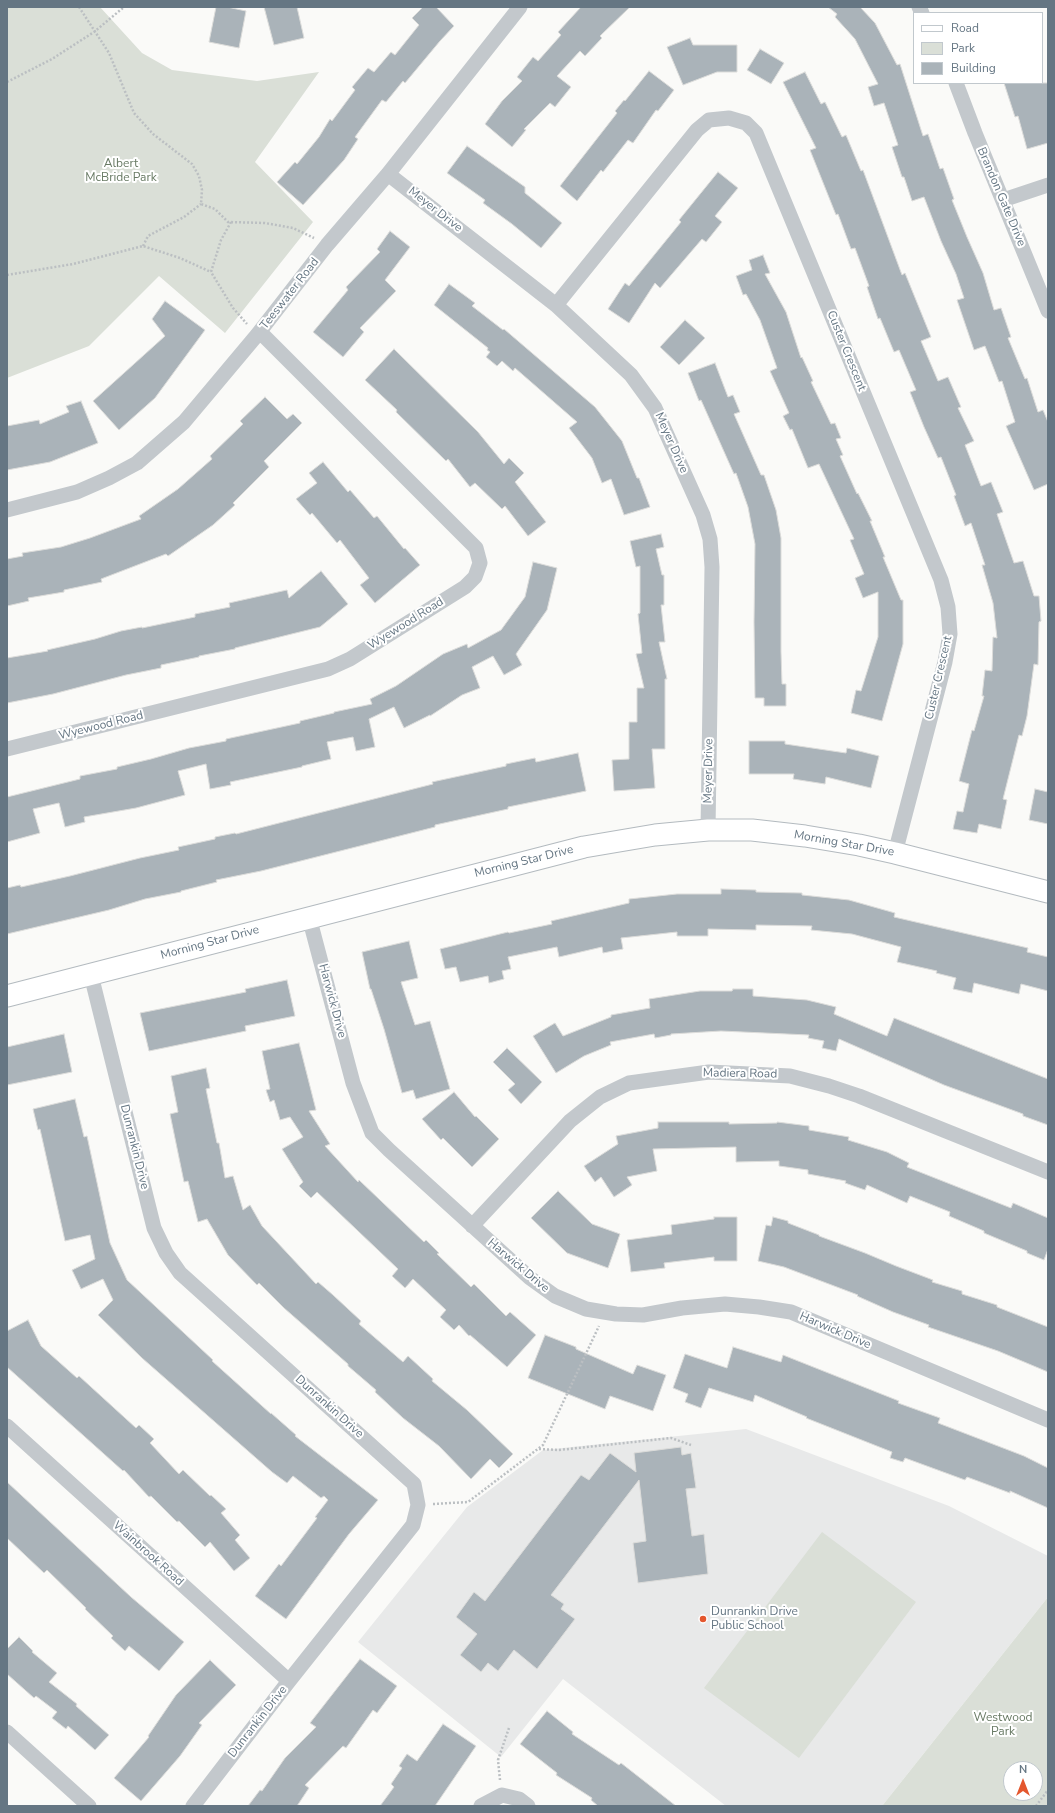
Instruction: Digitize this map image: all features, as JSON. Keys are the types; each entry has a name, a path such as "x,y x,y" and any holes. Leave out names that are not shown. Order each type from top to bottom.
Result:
{"street":[{"name":"Teeswater Road","path":"7,510 77,492 137,463 184,422 258,334 327,245 388,174 520,7"},
{"name":"Brandon Gate Drive","path":"956,84 1048,311"},
{"name":"Custer Crescent","path":"556,305 697,130 710,120 729,118 746,123 756,133 941,580 948,607 950,634 945,662 894,853"},
{"name":"Meyer Drive","path":"388,174 556,305 632,376 656,408 705,521 710,539 712,567 708,830"},
{"path":"1003,200 1048,185"},
{"name":"Wyewood Road","path":"7,749 328,669 350,659 465,587 475,577 480,563 476,548 258,334"},
{"name":"Morning Star Drive","path":"7,996 584,847 648,836 708,830 752,830 805,836 859,845 1048,892"},
{"name":"Harwick Drive","path":"309,917 354,1083 372,1133 530,1278 555,1296 586,1309 616,1314 643,1315 682,1308 725,1304 791,1312 1048,1420"},
{"name":"Dunrankin Drive","path":"91,975 154,1228 166,1253 180,1273 414,1484 418,1505 413,1525 289,1681 193,1806"},
{"name":"Madiera Road","path":"472,1226 570,1121 600,1097 630,1083 709,1072 790,1076 829,1086 1048,1172"},
{"name":"Wainbrook Road","path":"7,1426 289,1681"},
{"path":"7,1732 89,1806"},
{"path":"481,1806 502,1795 519,1799 528,1806"}],"path":[{"path":"79,7 109,54 134,113 153,134 192,164 199,176 202,190 201,204 184,218 148,236 143,246"},
{"path":"7,82 52,59 94,32 124,7"},
{"path":"201,204 215,209 228,222 265,223 293,228 327,245"},
{"path":"211,272 221,240 231,222"},
{"path":"7,276 73,264 143,246 180,258 211,272 233,308 258,334"},
{"path":"418,1505 468,1502 544,1445 597,1332 602,1312"},
{"path":"538,1449 559,1450 671,1438 691,1445"},
{"path":"502,1795 498,1760 509,1728"},
{"path":"1036,1806 1048,1790"}],"shaded area":[{"name":"Dunrankin Drive Public School","path":"746,1429 949,1506 1048,1556 1048,1597 882,1806 726,1806 563,1679 501,1757 358,1642 467,1507 543,1450"}],"green space":[{"name":"Albert McBride Park","path":"7,7 100,7 142,53 172,70 257,81 319,72 255,162 313,222 225,333 159,276 89,346 7,378"},
{"path":"822,1532 916,1602 799,1758 704,1688"},
{"name":"Westwood Park","path":"1048,1597 1048,1806 882,1806"}],"building":[{"path":"216,7 227,7 246,11 239,48 209,42"},
{"path":"264,7 297,7 304,38 274,45"},
{"path":"423,7 436,7 454,26 405,83 403,81 386,102 382,100 355,137 358,139 344,160 303,205 277,182 295,162 297,164 319,137 330,119 332,121 355,90 352,87 368,68 374,72 391,52 395,55 419,25 412,18"},
{"path":"581,7 630,7 600,36 602,38 585,56 580,51 557,76 571,87 555,107 550,103 524,129 526,130 512,147 485,124 502,101 522,81 517,77 533,57 538,61 561,35 558,32"},
{"path":"828,7 860,7 875,23 897,65 900,64 923,136 928,134 940,169 943,168 954,199 952,200 983,273 994,310 1001,308 1011,337 1008,338 1025,379 1027,378 1038,412 1043,410 1048,422 1048,484 1034,490 1006,426 1015,422 1002,381 999,382 985,346 974,350 957,300 964,298 956,274 924,197 912,201 892,147 898,145 884,103 874,106 868,87 878,84 855,39 835,17 837,14"},
{"path":"690,38 693,45 737,45 737,72 717,72 683,85 667,47"},
{"path":"760,49 784,63 771,84 747,70"},
{"path":"649,71 674,90 658,111 656,110 633,143 628,140 603,172 601,170 577,201 560,186 617,113 615,111"},
{"path":"805,72 821,104 825,102 842,137 846,135 861,171 863,170 902,275 905,273 931,337 921,341 938,381 948,377 961,407 958,408 974,441 965,445 981,486 991,482 1003,512 997,514 1014,563 1023,561 1034,596 1039,596 1041,621 1039,622 1038,665 1034,664 1027,716 1022,736 1019,735 1003,799 1007,800 1001,829 979,824 977,833 953,829 957,811 963,812 969,784 959,781 972,730 974,731 984,696 982,696 985,670 992,671 993,637 997,638 993,603 982,565 985,565 971,523 965,526 954,496 956,495 941,457 938,458 910,392 916,390 899,350 894,352 880,318 878,319 867,287 869,286 855,248 851,249 838,214 836,215 810,150 816,148 783,82"},
{"path":"1048,83 1048,143 1027,149 1018,116 1015,117 1004,84"},
{"path":"467,146 525,187 525,193 562,223 541,248 483,203 485,200 447,173"},
{"path":"718,172 738,188 715,216 722,222 706,242 702,239 660,288 655,283 629,323 608,309 625,283 629,286 681,222 679,220"},
{"path":"390,231 410,247 385,280 396,291 360,328 364,332 343,357 313,332 348,290 346,287 380,252 377,249"},
{"path":"763,255 770,273 765,274 786,312 801,358 802,357 813,381 811,382 831,424 835,423 841,438 836,439 843,455 840,456 857,494 858,493 872,521 870,521 885,557 883,557 901,600 903,600 903,644 882,721 851,713 856,690 861,691 878,637 878,592 863,598 855,578 864,574 850,540 854,539 819,464 808,468 792,429 790,430 783,416 789,413 770,371 777,368 760,320 746,294 743,295 736,276 752,270 749,260"},
{"path":"449,284 475,303 472,306 503,330 504,329 595,407 622,441 650,507 624,515 611,479 602,483 592,458 569,428 577,422 515,368 513,371 502,361 497,366 486,357 490,352 487,350 488,348 434,305"},
{"path":"165,301 205,330 155,398 119,430 93,401 165,336 152,319"},
{"path":"685,320 705,338 679,365 660,347"},
{"path":"394,349 478,432 504,464 509,458 524,473 515,482 546,522 528,536 505,506 502,509 475,483 470,487 448,459 446,461 396,412 397,410 365,380"},
{"path":"715,363 728,397 733,395 740,412 734,414 761,475 764,475 776,510 781,538 781,652 782,684 786,684 786,706 764,706 764,698 755,698 755,544 748,507 736,473 734,474 701,400 699,401 688,373"},
{"path":"265,397 287,419 293,414 302,423 264,461 269,467 233,503 235,505 213,525 168,556 166,554 101,579 102,582 64,590 64,592 28,598 29,601 7,606 7,559 23,556 22,553 61,547 141,519 139,516 178,489 212,459 210,456 243,424 240,421"},
{"path":"81,401 98,443 50,462 7,470 7,426 39,420 40,424 69,412 66,406"},
{"path":"323,462 348,492 350,490 374,518 377,516 404,549 405,548 420,565 375,603 360,585 369,578 340,540 337,543 312,513 310,515 296,499 317,483 309,473"},
{"path":"661,534 664,547 656,549 662,575 664,575 664,605 661,605 665,642 659,642 667,679 665,679 665,749 652,749 655,788 614,791 612,760 629,759 629,722 637,722 637,688 644,688 636,654 642,653 638,614 640,613 640,566 636,567 630,541"},
{"path":"533,562 557,568 547,610 516,654 522,665 504,675 493,656 472,667 480,688 462,695 430,716 404,728 394,707 369,719 375,747 356,751 353,737 327,742 331,759 302,767 230,782 231,785 210,789 206,764 178,771 185,795 136,808 84,817 85,822 65,827 59,803 33,809 40,833 7,842 7,797 80,779 80,776 117,769 117,767 189,748 226,741 226,739 300,723 300,721 334,712 372,704 370,699 396,686 443,654 467,644 468,648 501,630 525,597"},
{"path":"321,571 348,604 320,627 235,649 161,665 161,668 126,675 53,694 7,703 7,658 48,651 47,650 95,639 121,631 195,617 195,614 230,607 229,603 287,590 289,598"},
{"path":"749,741 785,741 785,744 846,753 847,748 879,756 871,788 826,777 825,784 793,779 794,774 749,774"},
{"path":"578,753 586,791 508,807 508,809 435,825 435,827 261,871 216,880 217,882 181,892 145,899 109,910 7,934 7,888 20,885 21,887 179,850 178,847 215,839 215,837 236,834 433,784 432,782 506,766 506,764 535,758 536,762"},
{"path":"1035,789 1048,792 1048,824 1029,820"},
{"path":"721,889 756,890 756,892 802,893 802,895 849,900 895,913 894,917 1028,948 1027,952 1048,957 1048,991 1021,984 1019,994 974,983 972,993 953,989 956,978 936,973 937,971 897,962 901,947 852,934 811,930 812,926 756,925 756,930 708,929 708,936 677,936 677,932 621,938 623,949 603,953 602,947 559,957 557,947 508,957 511,969 502,971 504,979 489,983 488,976 460,982 456,967 445,969 440,949 508,932 552,924 551,921 629,903 629,899 677,894 721,894"},
{"path":"409,941 418,978 401,982 415,1025 430,1021 450,1089 416,1099 413,1090 402,1093 384,1029 370,989 362,952"},
{"path":"287,980 295,1016 245,1026 246,1031 149,1051 140,1013 246,992 245,989"},
{"path":"733,989 753,989 753,996 807,1000 836,1007 834,1014 887,1036 894,1018 1048,1079 1048,1125 1023,1116 1023,1114 944,1085 839,1039 836,1051 822,1048 824,1041 808,1038 809,1035 721,1031 671,1034 655,1038 654,1034 610,1042 611,1045 584,1056 556,1073 533,1036 555,1023 563,1036 611,1017 611,1015 650,1008 649,999 700,991 732,991"},
{"path":"64,1034 72,1072 7,1085 7,1047"},
{"path":"299,1043 316,1110 309,1111 330,1144 325,1146 358,1182 359,1180 424,1242 426,1240 439,1253 437,1254 471,1287 474,1284 506,1316 510,1312 536,1335 507,1367 470,1335 469,1336 459,1325 454,1330 440,1317 446,1310 413,1279 405,1288 392,1276 398,1269 317,1192 311,1198 299,1186 303,1182 282,1149 303,1137 290,1117 280,1120 274,1100 270,1102 266,1090 270,1089 262,1051"},
{"path":"507,1048 542,1082 521,1104 508,1090 515,1084 493,1062"},
{"path":"206,1068 210,1088 206,1089 217,1143 219,1143 225,1178 233,1176 243,1210 250,1205 262,1226 316,1284 318,1282 333,1295 361,1321 359,1324 403,1362 408,1356 433,1379 432,1381 467,1410 513,1454 499,1468 490,1459 471,1479 439,1446 403,1418 375,1392 376,1390 348,1366 348,1364 284,1308 259,1283 257,1285 228,1255 207,1219 198,1222 188,1181 184,1182 170,1114 178,1112 171,1076"},
{"path":"454,1092 475,1117 476,1116 499,1139 472,1167 443,1138 441,1140 422,1119"},
{"path":"75,1099 84,1137 87,1136 110,1243 127,1280 213,1360 212,1361 296,1435 295,1436 378,1500 349,1534 286,1619 255,1596 279,1564 281,1566 317,1518 315,1517 328,1500 324,1496 321,1498 293,1476 287,1483 272,1472 142,1358 98,1315 113,1300 103,1279 81,1289 72,1270 95,1259 90,1235 65,1241 40,1129 38,1130 33,1109"},
{"path":"658,1122 729,1122 729,1124 777,1122 809,1126 809,1130 849,1137 848,1140 887,1152 909,1163 907,1167 1011,1208 1013,1203 1048,1218 1048,1249 1044,1260 949,1216 950,1212 910,1196 907,1203 867,1185 865,1190 845,1183 846,1181 808,1174 808,1170 779,1166 779,1161 736,1162 736,1147 653,1149 657,1171 627,1177 632,1185 614,1197 601,1177 595,1182 584,1166 618,1144 616,1136 658,1128"},
{"path":"558,1191 592,1224 620,1234 608,1268 567,1253 531,1218"},
{"path":"714,1217 737,1217 737,1261 714,1261 714,1257 664,1263 665,1268 631,1272 627,1240 672,1234 671,1225 714,1219"},
{"path":"773,1217 788,1221 788,1223 819,1236 933,1280 932,1282 962,1291 962,1294 997,1305 997,1307 1048,1327 1048,1372 998,1351 928,1327 929,1325 893,1312 857,1296 858,1295 784,1267 758,1261 766,1225 771,1226"},
{"path":"28,1320 41,1346 77,1378 79,1376 136,1428 139,1425 154,1439 150,1443 179,1474 183,1470 226,1509 221,1513 240,1535 235,1540 250,1558 234,1571 210,1542 205,1547 151,1496 149,1497 124,1470 123,1471 7,1367 7,1331"},
{"path":"545,1335 576,1347 576,1349 633,1374 637,1365 666,1375 653,1411 610,1396 605,1409 528,1378"},
{"path":"733,1347 781,1362 783,1355 899,1401 898,1403 940,1418 938,1423 1024,1456 1048,1468 1048,1508 1010,1491 1010,1493 967,1477 965,1480 905,1458 903,1462 890,1458 892,1452 806,1418 807,1417 755,1395 753,1402 709,1388 701,1408 685,1402 688,1394 673,1388 685,1354 727,1368"},
{"path":"681,1447 682,1455 691,1453 696,1488 686,1489 692,1536 704,1534 708,1574 638,1583 633,1543 646,1541 639,1480 551,1595 564,1604 561,1609 575,1619 537,1669 514,1650 498,1671 488,1663 481,1672 460,1655 477,1634 456,1617 474,1592 485,1601 581,1475 589,1480 610,1453 636,1472 634,1453"},
{"path":"7,1482 131,1597 184,1642 159,1671 129,1646 125,1651 111,1638 113,1636 47,1570 44,1573 7,1538"},
{"path":"19,1637 33,1651 32,1652 57,1673 49,1682 77,1704 76,1706 109,1735 95,1750 68,1726 66,1729 52,1718 57,1712 36,1696 34,1698 7,1674 7,1649"},
{"path":"360,1659 397,1686 377,1713 373,1710 346,1748 343,1746 305,1785 309,1788 297,1806 248,1806 260,1790 262,1791 285,1758 316,1727 310,1723"},
{"path":"210,1660 236,1685 199,1723 202,1725 180,1756 141,1801 114,1778 149,1737 148,1736 176,1695"},
{"path":"547,1711 573,1732 572,1734 619,1765 621,1763 676,1806 598,1806 591,1800 592,1798 556,1775 557,1773 520,1744"},
{"path":"443,1724 476,1746 435,1806 380,1806 394,1787 391,1784 402,1768 399,1766 407,1754 417,1761"}],"place":[{"name":"Dunrankin Drive Public School","path":"703,1619"}]}
